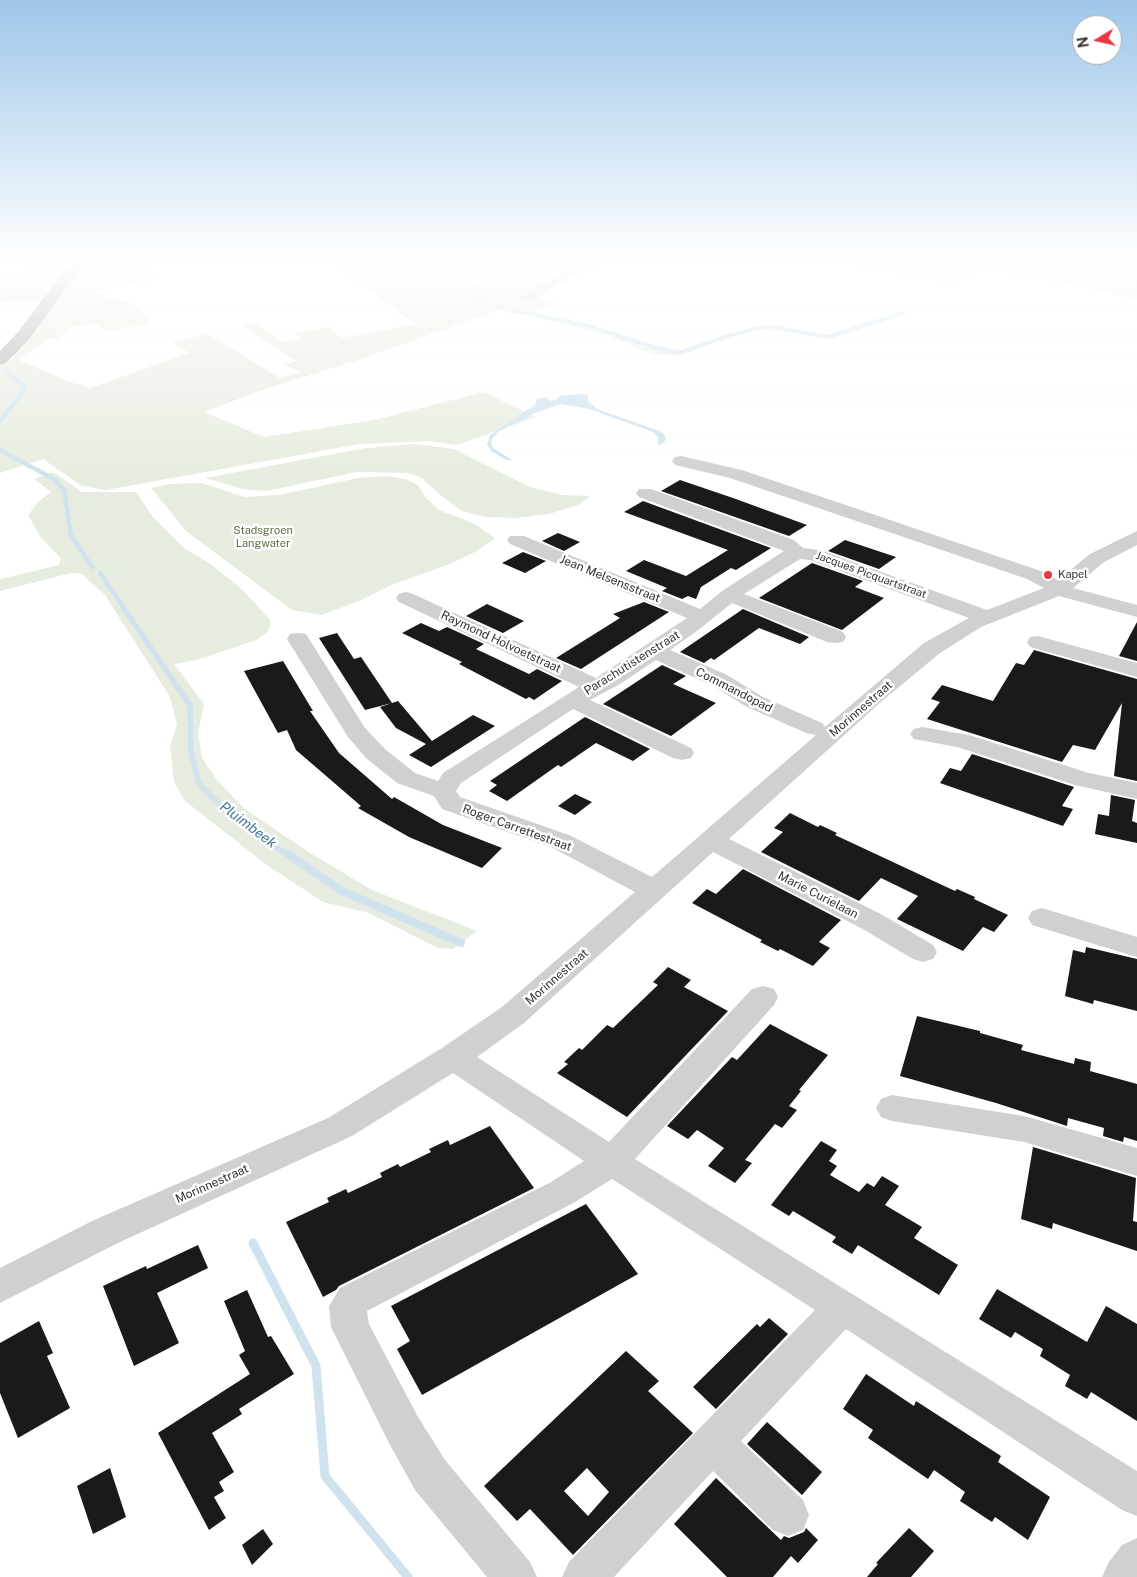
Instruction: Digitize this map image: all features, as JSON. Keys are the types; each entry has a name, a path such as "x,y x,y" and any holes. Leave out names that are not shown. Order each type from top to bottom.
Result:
{"main road":[{"path":"0,360 22,337"}],"street":[{"path":"681,461 736,474 1034,576 1060,589 1137,611"},
{"name":"Jacques Picquartstraat","path":"644,493 787,544 798,553 813,554 986,618"},
{"name":"Morinnestraat","path":"0,1286 105,1232 340,1127 453,1057 513,1016 923,656 986,618 1060,589 1079,571 1097,558 1137,537"},
{"name":"Jean Melsensstraat","path":"517,540 702,617"},
{"name":"Parachutistenstraat","path":"443,791 452,778 572,700 654,651 702,617 728,595 787,557 798,553"},
{"path":"728,595 835,638"},
{"name":"Raymond Holvoetstraat","path":"406,598 596,687"},
{"name":"Roger Carrettestraat","path":"298,639 356,732 376,754 406,778 443,791 451,803 560,841 656,891"},
{"path":"1038,642 1137,670"},
{"name":"Commandopad","path":"654,651 719,680 755,702 814,728"},
{"path":"572,700 682,753"},
{"path":"922,734 961,740 1084,780 1137,791"},
{"name":"Marie Curielaan","path":"712,841 870,921 923,952"},
{"path":"1042,918 1137,947"},
{"path":"515,1577 430,1475 404,1431 350,1327 348,1306 352,1300 563,1192 612,1162 763,997"},
{"path":"453,1057 612,1162 1137,1495"},
{"path":"892,1108 1024,1129 1137,1162"},
{"path":"584,1577 842,1307"},
{"path":"713,1443 788,1515"},
{"path":"1124,1577 1137,1560"}],"green space":[{"path":"26,337 60,337 58,339 48,339 19,360 67,381 90,388 189,353 172,342 196,337 212,337 280,378 300,372 284,364 297,361 258,337 275,337 284,342 301,338 299,337 424,337 358,360 268,388 204,412 264,437 374,420 484,392 536,417 457,445 428,441 360,444 106,490 82,486 43,459 0,473 0,367 13,359 15,351"},
{"path":"612,337 622,337 685,351 678,355 657,355 643,351"},
{"path":"415,444 454,449 530,487 562,495 591,496 578,505 549,514 516,518 486,517 462,511 439,494 422,478 408,473 356,472 267,491 243,489 205,478 366,448"},
{"path":"53,472 82,492 136,492 153,517 185,549 209,563 243,590 271,621 268,632 256,640 197,660 174,664 204,704 198,733 202,758 217,780 246,810 307,851 372,890 477,931 453,949 438,948 369,913 323,902 264,863 185,801 174,782 170,746 177,725 170,697 105,595 82,574 71,573 0,591 0,579 59,565 61,558 41,538 28,515 39,501 51,492 34,479"},
{"name":"Stadsgroen Langwater","path":"387,476 405,479 418,485 426,498 439,510 475,524 495,538 477,551 450,564 391,585 361,600 322,615 292,610 187,532 151,488 171,484 202,483 244,497 279,495 358,478"}],"water":[{"path":"588,395 588,401 597,409 662,432 666,438 664,443 658,445 658,437 653,432 589,409 561,404 532,414 498,432 491,441 493,448 512,460 507,460 492,452 487,445 490,435 535,405 537,399 547,397 550,401 556,400 559,396"}],"building":[{"path":"680,480 807,525 789,536 661,491"},
{"path":"643,501 771,548 736,570 731,568 701,587 696,599 688,596 682,599 662,591 667,588 626,571 644,560 686,576 728,550 624,512"},
{"path":"558,533 580,542 564,551 542,541"},
{"path":"845,540 896,557 879,569 828,551"},
{"path":"523,552 546,561 525,573 502,563"},
{"path":"812,563 863,581 855,587 884,598 842,630 759,598"},
{"path":"644,602 669,612 581,669 556,658 620,618 613,614"},
{"path":"487,604 524,621 503,633 466,616"},
{"path":"743,609 809,637 800,644 759,628 714,660 711,658 704,663 680,652"},
{"path":"1137,622 1137,661 1119,656"},
{"path":"421,623 439,631 447,627 484,644 476,649 529,674 537,669 562,681 534,700 529,697 526,699 459,664 462,662 402,633"},
{"path":"337,633 354,659 361,657 392,703 365,710 319,638"},
{"path":"1034,650 1137,679 1137,781 1114,776 1122,703 1095,750 1073,745 1062,762 927,719 940,702 931,699 942,685 993,701 1016,663 1024,665"},
{"path":"283,661 313,711 310,711 339,753 392,799 394,797 443,825 502,848 482,868 409,837 358,808 361,806 296,750 287,730 278,733 244,671"},
{"path":"662,665 686,676 673,684 716,703 671,736 603,704"},
{"path":"398,701 432,741 473,715 495,726 431,767 409,755 426,744 396,728 380,707"},
{"path":"585,717 650,749 633,761 596,743 561,767 558,765 507,801 489,791 497,785 490,781"},
{"path":"972,754 1074,787 1062,806 1073,809 1063,826 940,783 950,768 961,771"},
{"path":"575,794 592,802 575,815 558,806"},
{"path":"1111,795 1135,800 1132,821 1137,823 1137,843 1095,834 1098,814 1109,816"},
{"path":"790,813 818,827 820,825 837,833 835,835 955,891 957,889 975,897 974,899 1008,915 994,932 983,927 963,951 897,919 918,896 881,878 859,901 761,852 783,832 774,828"},
{"path":"743,869 841,920 819,942 830,948 813,966 780,949 778,951 760,942 762,940 692,903 707,889 716,894"},
{"path":"1086,947 1137,959 1137,1011 1094,1000 1093,1004 1065,996 1073,950 1085,953"},
{"path":"668,967 691,980 684,987 728,1011 627,1117 557,1073 568,1064 564,1062 579,1048 582,1050 607,1025 613,1028 658,985 653,982"},
{"path":"917,1016 980,1031 980,1033 1023,1045 1021,1050 1074,1064 1075,1058 1091,1062 1090,1071 1137,1084 1137,1141 1124,1137 1123,1142 1103,1136 1104,1128 1068,1118 1067,1126 996,1103 900,1076"},
{"path":"770,1024 828,1055 799,1090 801,1091 789,1106 797,1110 782,1128 775,1124 745,1160 752,1163 735,1183 708,1166 724,1148 697,1130 688,1139 667,1126 732,1057 737,1060"},
{"path":"490,1126 534,1188 339,1286 336,1290 323,1297 286,1222 329,1202 327,1198 346,1189 348,1193 382,1177 380,1173 398,1164 400,1167 431,1152 429,1149 448,1140 450,1145"},
{"path":"821,1141 837,1150 829,1161 837,1166 830,1175 859,1192 867,1183 874,1187 882,1176 899,1186 885,1205 922,1227 914,1238 958,1265 939,1295 858,1245 852,1254 832,1242 836,1237 793,1211 789,1216 771,1205"},
{"path":"1033,1147 1136,1178 1133,1221 1137,1222 1137,1251 1053,1223 1052,1229 1021,1219"},
{"path":"586,1204 638,1274 422,1395 397,1349 410,1341 391,1306"},
{"path":"198,1245 208,1268 157,1293 179,1343 134,1366 103,1286 146,1266 147,1269"},
{"path":"997,1289 1087,1342 1106,1306 1137,1324 1137,1421 1091,1392 1087,1399 1065,1386 1070,1375 1040,1356 1043,1349 1015,1332 1011,1338 979,1319"},
{"path":"247,1290 268,1337 271,1336 294,1374 239,1409 242,1414 212,1433 234,1472 219,1482 224,1491 214,1497 226,1518 209,1530 158,1433 250,1374 239,1355 245,1351 224,1301"},
{"path":"769,1318 788,1334 716,1409 693,1387 757,1324 760,1327"},
{"path":"39,1321 53,1353 47,1356 70,1408 18,1438 0,1393 0,1343"},
{"path":"626,1351 659,1381 648,1391 693,1433 573,1555 530,1509 517,1521 484,1486","holes":["587,1468 609,1492 588,1516 564,1491"]},
{"path":"866,1374 914,1406 916,1401 1001,1456 998,1462 1050,1497 1028,1540 995,1517 992,1522 960,1501 965,1492 934,1470 928,1479 868,1438 873,1430 843,1409"},
{"path":"767,1422 822,1472 802,1495 747,1444"},
{"path":"110,1468 126,1517 93,1534 77,1486"},
{"path":"716,1478 781,1540 784,1536 789,1538 804,1532 806,1528 818,1540 798,1563 791,1556 773,1577 727,1577 674,1524"},
{"path":"909,1528 934,1551 911,1577 867,1577 878,1564 876,1563"},
{"path":"263,1529 273,1544 252,1565 242,1545"}],"waterway":[{"path":"621,337 670,352 683,352 725,337"},
{"name":"Pluimbeek","path":"5,415 26,388 7,372"},
{"name":"Pluimbeek","path":"0,422 6,414"},
{"name":"Pluimbeek","path":"0,450 54,479 64,490 71,535 92,567"},
{"name":"Pluimbeek","path":"100,573 124,608"},
{"name":"Pluimbeek","path":"123,607 190,705 191,751 199,784 231,816 289,856"},
{"name":"Pluimbeek","path":"288,854 340,890 461,943"},
{"path":"253,1243 316,1366 325,1476 408,1577"}],"place":[{"name":"Kapel","path":"1048,575"}]}
